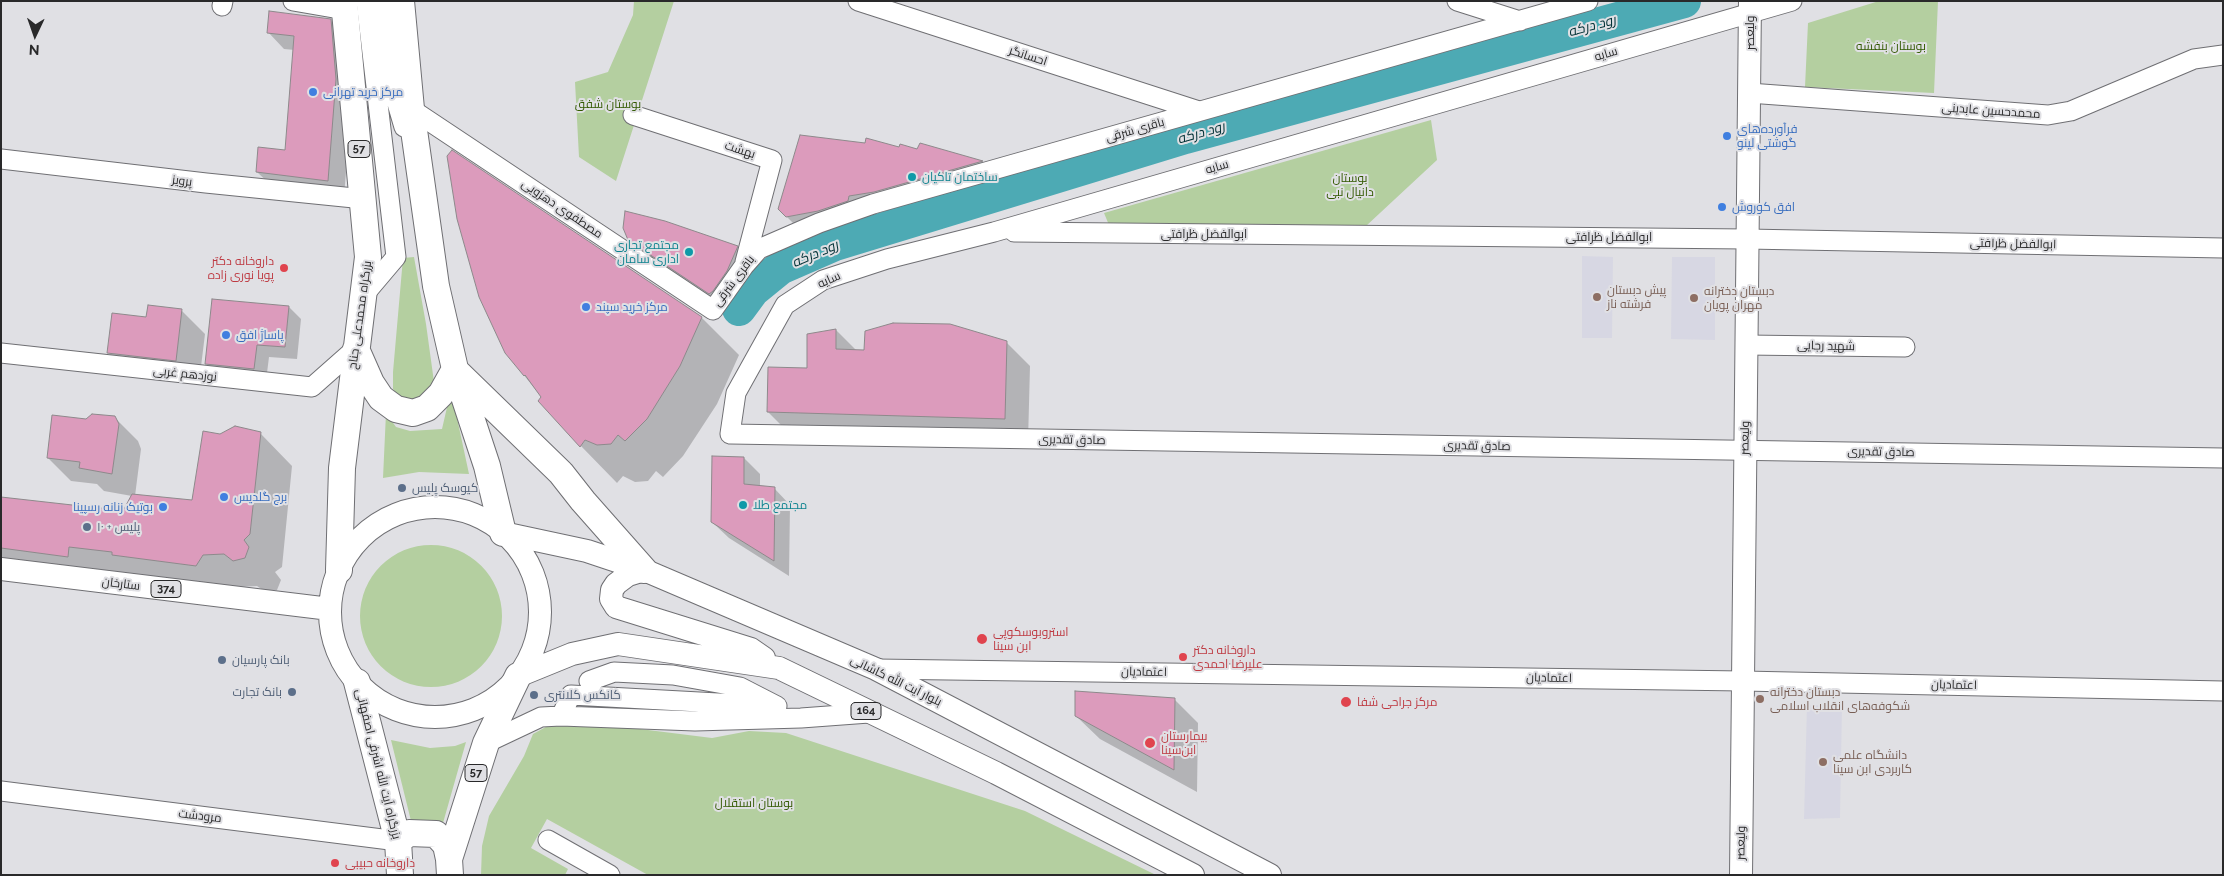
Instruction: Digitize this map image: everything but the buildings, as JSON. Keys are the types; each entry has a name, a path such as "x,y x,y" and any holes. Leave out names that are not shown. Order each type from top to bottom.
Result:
{"highway":[{"path":"401,1 411,109 436,286 455,369 487,466 503,533"},
{"name":"بزرگراه محمدعلی جناح","path":"339,570 342,468 355,349 368,257 352,4"},
{"path":"355,349 371,383 381,398 396,409 413,413 427,408 441,394 455,369"},
{"path":"455,369 561,473 644,570"},
{"name":"57","path":"449,867 486,743 518,676"},
{"name":"بزرگراه آیت الله اشرفی اصفهانی","path":"357,682 398,841 400,875"},
{"path":"398,841 409,833 436,834 446,845 449,867"}],"main road":[{"name":"ولیعصر","path":"1741,875 1750,7"},
{"path":"434,508 464,512 478,517 503,533 514,543 527,562 536,584 539,599 540,614 535,644 518,676 504,691 488,703 469,711 442,716 429,717 409,714 390,707 372,696 357,682 336,648 331,629 332,589 339,570 355,545 365,534 394,516 411,511 434,508"},
{"name":"بلوار آیت الله کاشانی","path":"503,533 587,551 644,570 876,668 1270,875"},
{"name":"ستارخان","path":"1,569 330,609"},
{"path":"644,570 628,575 616,584 612,590 611,599 616,606 751,649 779,668"},
{"name":"164","path":"518,676 572,654 618,644 779,668 869,713 996,772 1193,875"}],"street":[{"path":"293,1 352,4 396,258 363,296"},
{"path":"381,1 387,69 404,125 418,246 436,286"},
{"name":"احسانگر","path":"858,1 1199,111"},
{"path":"1457,1 1520,20"},
{"name":"باقری شرقی","path":"713,310 744,266 759,249 819,223 873,204 1588,1"},
{"name":"سایه","path":"730,434 736,393 785,305 823,280 887,259 994,232 1750,7 1792,1"},
{"name":"محمدحسین عابدینی","path":"1749,93 2048,115 2071,111 2194,59 2223,55"},
{"name":"مصطفوی دهزویی","path":"411,109 713,310"},
{"name":"بهشت","path":"633,115 772,160 744,266"},
{"name":"پرویز","path":"1,159 364,199"},
{"name":"ابوالفضل ظرافتی","path":"994,232 1747,238 2223,248"},
{"name":"شهید رجایی","path":"1746,345 1905,347"},
{"name":"نوزدهم غربی","path":"1,353 312,387 355,349"},
{"name":"صادق تقدیری","path":"730,434 2223,458"},
{"name":"اعتمادیان","path":"876,668 1743,680 2223,691"},
{"path":"561,716 570,695 589,681 740,687 801,718"},
{"path":"570,695 736,704 801,718"},
{"path":"486,743 541,717 561,716 695,721 801,718 869,713"},
{"name":"مرودشت","path":"1,791 398,841"},
{"path":"548,840 610,875"}],"shaded area":[{"name":"پیش دبستان فرشته ناز","path":"1582,256 1613,257 1612,338 1582,338"},
{"name":"دبستان دخترانه مهران پويان","path":"1672,257 1715,257 1715,340 1671,339"},
{"name":"دانشگاه علمی کاربردی ابن سینا","path":"1807,705 1842,706 1840,818 1804,819"}],"green space":[{"name":"بوستان شفق","path":"634,1 674,1 616,181 579,157 575,82 608,72 633,15"},
{"name":"بوستان بنفشه","path":"1879,1 1938,1 1934,93 1805,87 1808,23"},
{"name":"بوستان دانیال نبی","path":"1431,120 1437,160 1366,226 1109,225 1104,213"},
{"path":"414,257 434,382 432,392 417,401 400,398 393,389 403,258"},
{"path":"451,390 469,474 419,472 383,478 386,413 396,427 410,431 442,429"},
{"path":"431,545 445,546 458,550 471,557 481,566 490,576 497,589 501,602 501,630 497,643 490,656 481,666 471,675 458,682 445,686 431,687 417,686 404,682 391,675 381,666 372,656 365,643 361,630 360,616 361,602 365,589 372,576 381,566 391,557 404,550 417,546"},
{"name":"بوستان استقلال","path":"555,722 592,723 712,738 749,731 786,733 1025,811 1156,875 648,875 547,819 531,848 568,869 565,875 481,875 482,846 489,816 524,756 533,734"},
{"path":"391,740 430,748 455,746 466,742 441,830 413,829"}],"waterway":[{"name":"رود درکه","path":"739,309 753,290 780,268 835,244 1185,137 1684,1"}],"place":[{"name":"مرکز خرید تهرانی","path":"313,92"},
{"name":"فرآورده‌های گوشتی لینو","path":"1727,136"},
{"name":"ساختمان تاکیان","path":"912,177"},
{"name":"افق کوروش","path":"1722,207"},
{"name":"مجتمع تجاری اداری سامان","path":"689,252"},
{"name":"داروخانه دکتر پویا نوری زاده","path":"284,268"},
{"name":"پیش دبستان فرشته ناز","path":"1597,297"},
{"name":"دبستان دخترانه مهران پويان","path":"1694,298"},
{"name":"مرکز خرید سپند","path":"586,307"},
{"name":"پاساژ افق","path":"226,335"},
{"name":"کیوسک پلیس","path":"402,488"},
{"name":"برج گلدیس","path":"224,497"},
{"name":"مجتمع طلا","path":"743,505"},
{"name":"بوتیک زنانه رسپینا","path":"163,507"},
{"name":"پلیس + ۱۰","path":"87,527"},
{"name":"استروبوسکوپی ابن سینا","path":"982,639"},
{"name":"داروخانه دکتر علیرضا احمدی","path":"1183,657"},
{"name":"بانک پارسیان","path":"222,660"},
{"name":"بانک تجارت","path":"292,692"},
{"name":"کانکس کلانتری","path":"534,695"},
{"name":"دبستان دخترانه شکوفه‌های انقلاب اسلامی","path":"1760,699"},
{"name":"مرکز جراحی شفا","path":"1346,702"},
{"name":"بیمارستان ابن‌سینا","path":"1150,743"},
{"name":"دانشگاه علمی کاربردی ابن سینا","path":"1823,762"},
{"name":"داروخانه حبیبی","path":"335,863"}]}
